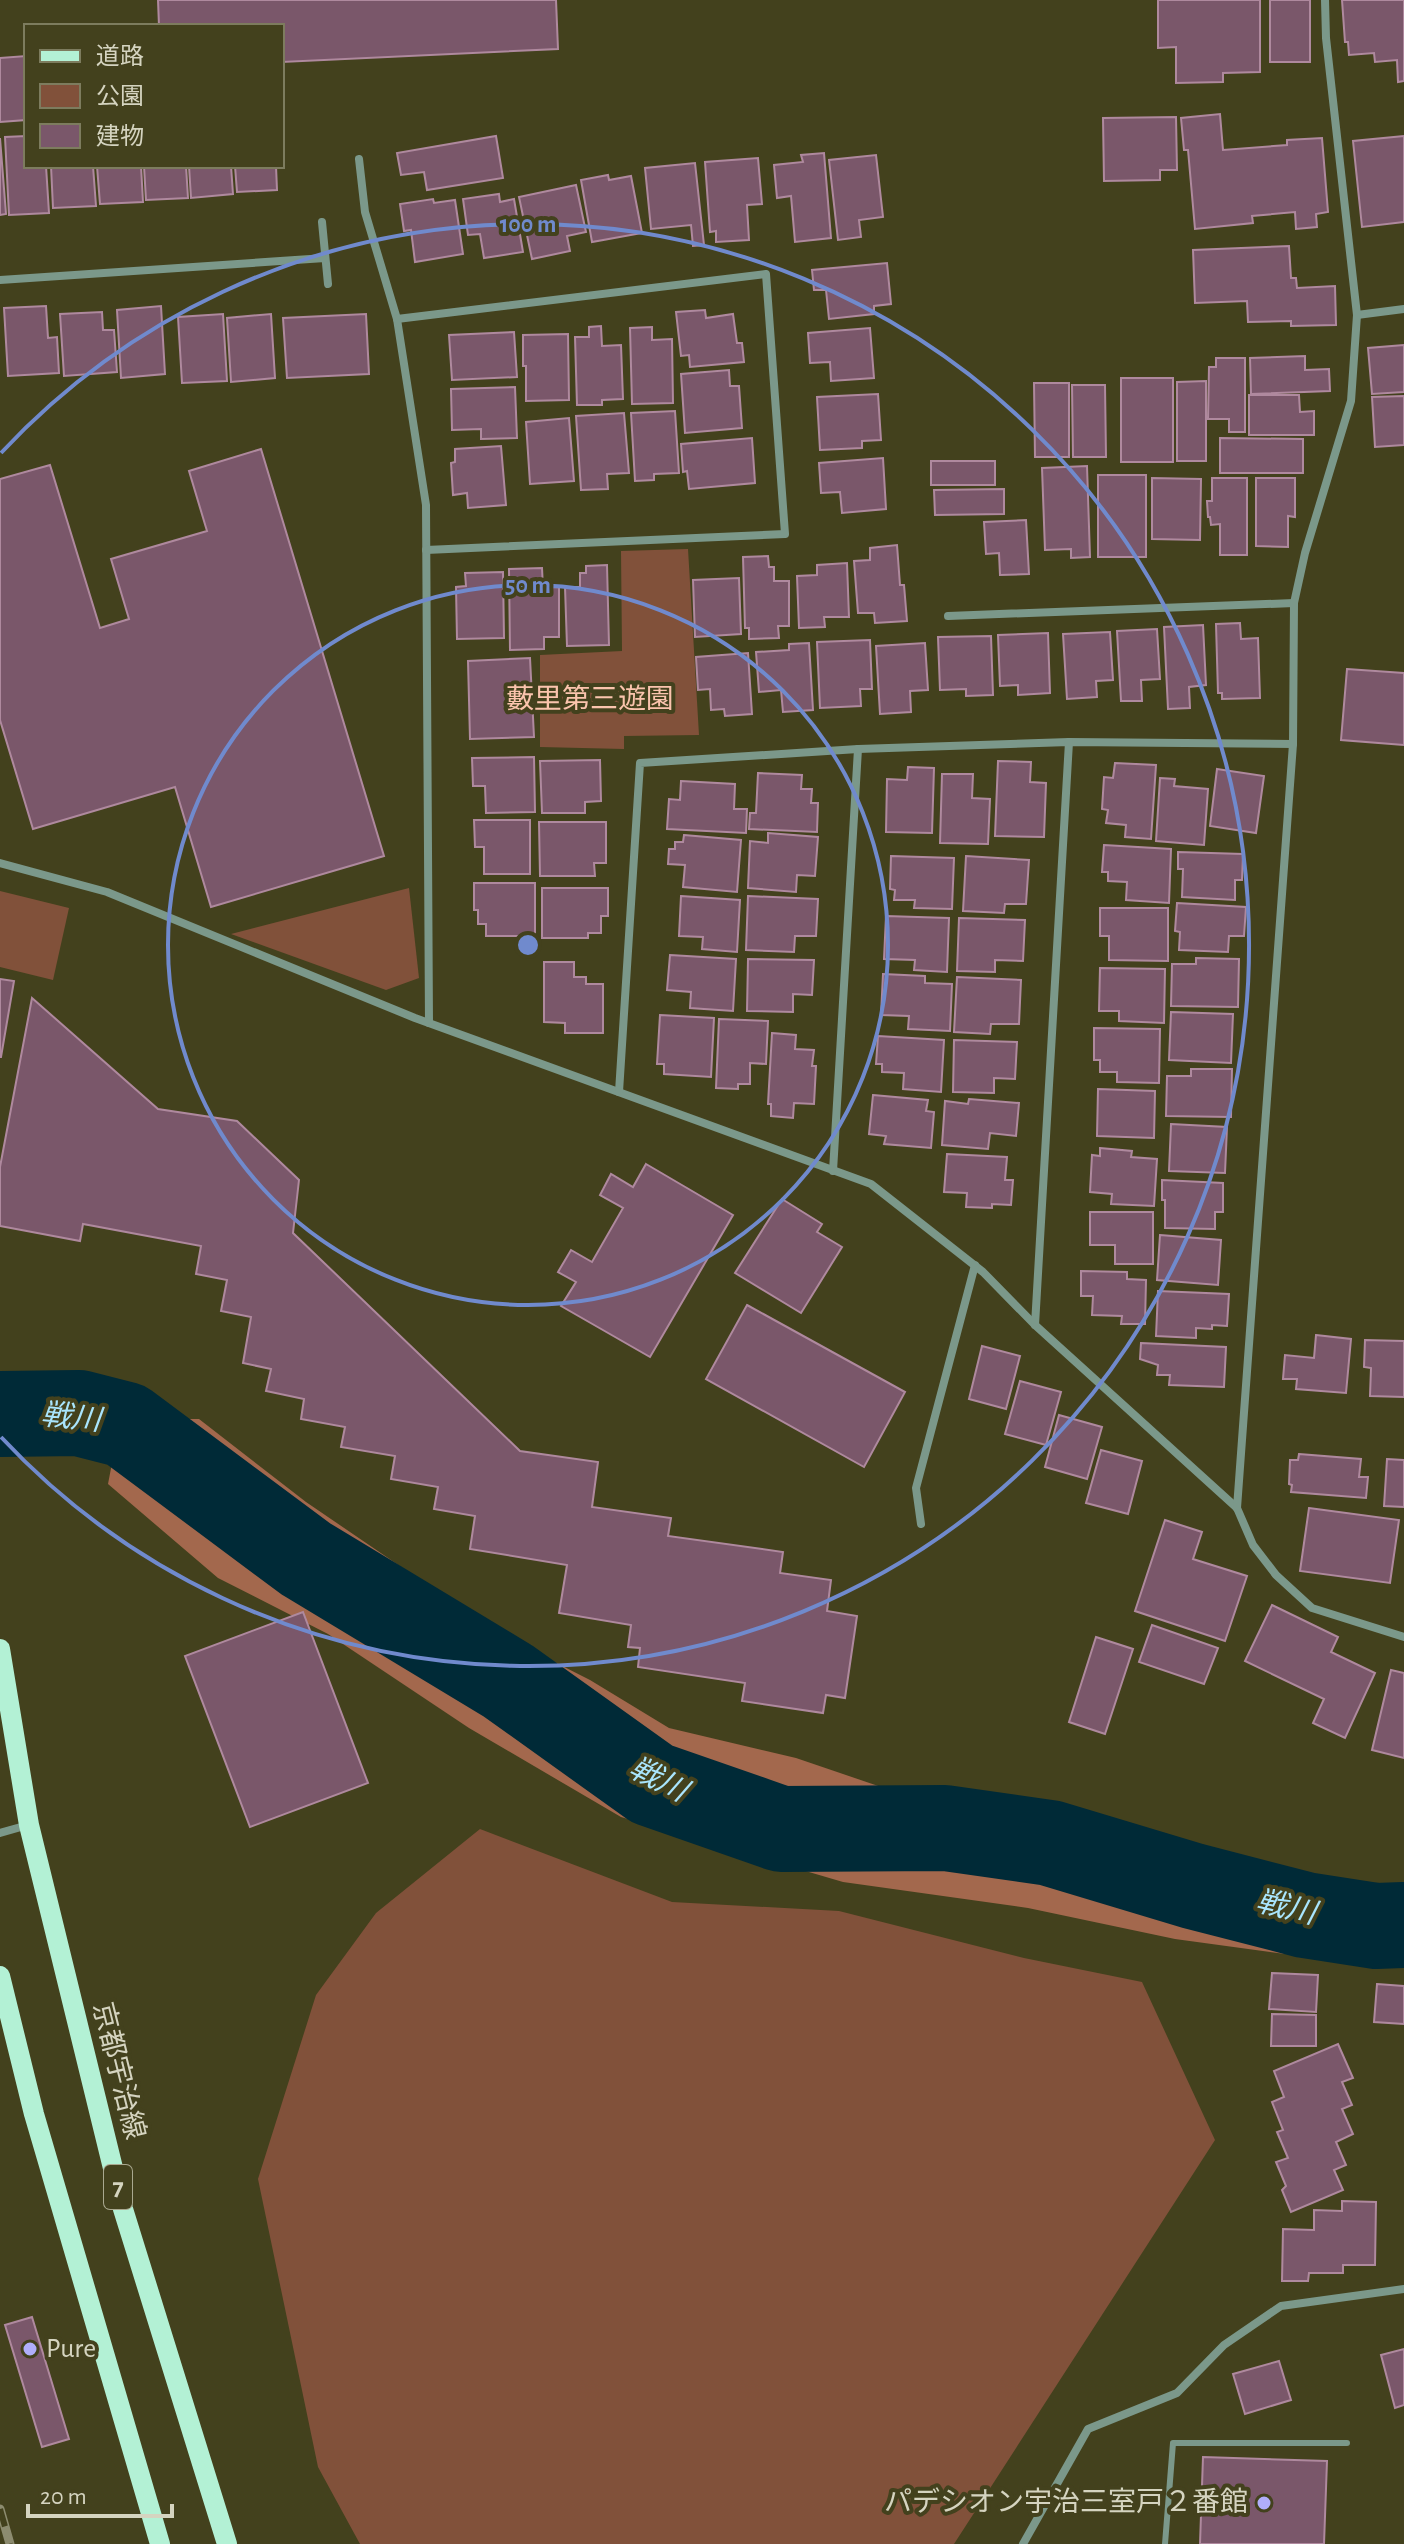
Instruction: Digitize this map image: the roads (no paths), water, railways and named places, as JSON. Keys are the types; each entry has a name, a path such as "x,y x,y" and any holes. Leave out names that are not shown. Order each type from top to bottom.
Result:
{"main road":[{"name":"京都宇治線","path":"0,1649 29,1825 123,2209 227,2544"},
{"name":"7","path":"0,1976 34,2114 160,2544"}],"street":[{"path":"1237,1508 1293,744 1294,603 1305,553 1351,401 1357,315 1326,38 1325,0"},
{"path":"359,159 365,212 397,319 426,505 429,1023"},
{"path":"322,222 328,284"},
{"path":"0,280 325,258"},
{"path":"397,319 766,274 785,534 426,550"},
{"path":"1357,315 1404,309"},
{"path":"948,616 1294,603"},
{"path":"619,1092 640,763 858,749 1069,742 1293,744"},
{"path":"1035,1325 1069,742"},
{"path":"833,1171 858,749"},
{"path":"0,863 107,892 429,1023 871,1184 975,1265 1035,1325 1237,1508 1253,1545 1276,1575 1312,1608 1404,1637"},
{"path":"921,1524 916,1488 975,1265"},
{"path":"0,1833 29,1825"},
{"path":"1023,2544 1088,2429 1177,2393 1224,2345 1281,2306 1404,2289"}],"lane":[{"path":"1165,2544 1173,2443 1347,2443"}],"waterway":[{"name":"戦川","path":"0,1414 79,1413 126,1425 306,1559 508,1681 652,1784 781,1829 945,1828 1050,1843 1193,1886 1305,1915 1376,1926 1404,1925"}],"railway":[{"path":"0,2509 10,2544"}],"place":[{"name":"Pure","path":"30,2349"},
{"name":"パデシオン宇治三室戸２番館","path":"1264,2503"}],"park label":[{"name":"藪里第三遊園","path":"590,700"}]}
